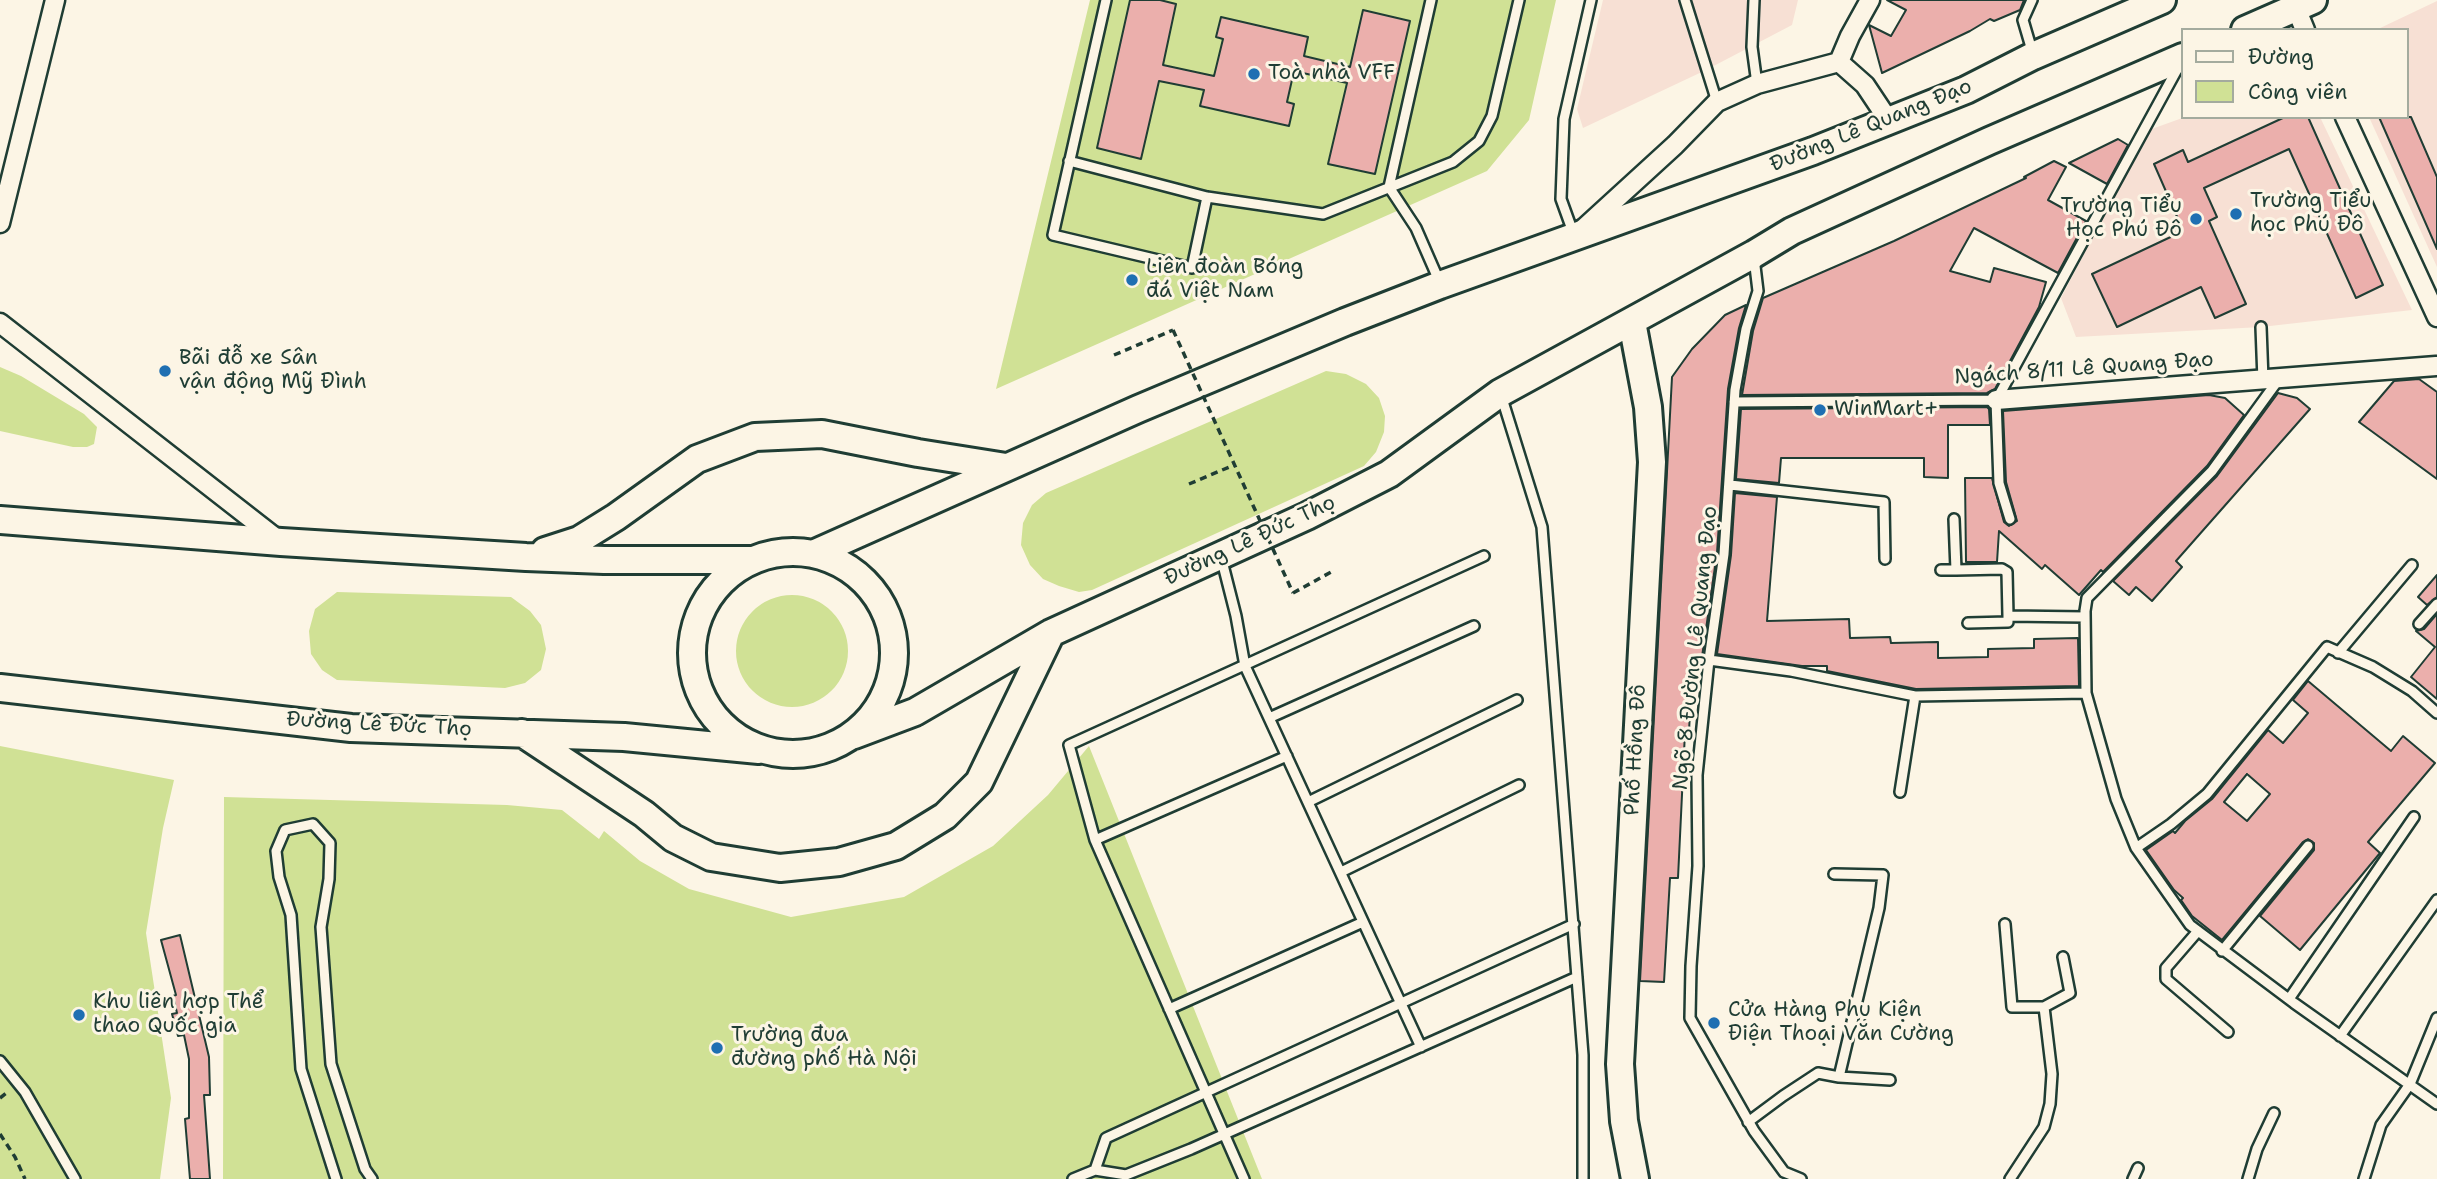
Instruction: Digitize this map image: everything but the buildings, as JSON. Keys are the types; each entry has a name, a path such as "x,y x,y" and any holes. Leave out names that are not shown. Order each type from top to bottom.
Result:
{"main road":[{"name":"Đường Lê Quang Đạo","path":"1574,236 1766,169 1889,121 1966,90 2033,56 2162,0"},
{"path":"2252,28 2305,13"},
{"path":"1632,322 1804,226 1989,141 2182,58"},
{"path":"815,553 1138,409 1440,285 1574,236"},
{"name":"Đường Lê Đức Thọ","path":"854,735 915,712 1051,634 1307,516 1389,474 1500,393 1632,322"},
{"name":"Phố Hồng Đô","path":"1632,322 1648,407 1652,462 1620,1064 1624,1121 1634,1179"},
{"path":"526,556 579,540 697,459 755,437 822,434 1006,467"},
{"path":"0,520 281,542 604,561 750,560 782,551 815,553 846,566 871,587 888,616 895,648 891,681 877,712 854,735 825,751 792,756 759,750 729,734 706,708 693,676 691,641 701,608 722,580 750,560"},
{"path":"521,732 644,814 673,838 711,857 780,868 839,863 896,846 945,816 979,782 1051,634"},
{"name":"Đường Lê Đức Thọ","path":"0,688 351,727 624,737 759,750"}],"street":[{"path":"0,223 55,0"},
{"path":"1839,62 1870,0"},
{"path":"1574,236 1675,145 1717,102 1757,84 1839,62"},
{"path":"1839,62 1865,85 1889,121"},
{"path":"2346,119 2437,317"},
{"path":"0,323 281,542"},
{"name":"Ngách 8/11 Lê Quang Đạo","path":"1996,400 2437,366"}],"lane":[{"path":"1106,0 1053,235 1192,268 1207,197"},
{"path":"1431,0 1389,187 1416,228 1440,285"},
{"path":"1069,161 1207,197 1323,214 1453,162 1479,141 1492,116 1519,0"},
{"path":"1574,236 1561,199 1564,119 1591,0"},
{"path":"1685,0 1717,102"},
{"path":"1754,0 1752,47 1757,84"},
{"path":"2032,0 2023,20 2033,56"},
{"path":"2010,519 1999,483 1996,400 2182,60"},
{"name":"Ngõ 8 Đường Lê Quang Đạo","path":"1754,254 1758,291 1746,329 1734,402 1724,554 1697,775 1698,866 1690,1018 1748,1122 1784,1172 1801,1179"},
{"path":"2261,327 2271,380 2212,471 2087,599 2086,693 2116,799 2136,848 2190,925 2222,951 2437,1104"},
{"path":"1500,393 1542,527 1583,1055 1583,1179"},
{"name":"Ngách 8/11 Lê Quang Đạo","path":"1734,402 1996,400"},
{"path":"1730,485 1884,502 1885,559"},
{"path":"1954,519 1956,570"},
{"path":"1220,555 1236,616 1245,666 1421,1047"},
{"path":"1244,1179 1095,841 1069,745 1485,556"},
{"path":"2338,653 2412,565"},
{"path":"1941,570 2002,569 2007,572 2008,622 1968,623"},
{"path":"2419,624 2437,604"},
{"path":"2008,617 2085,617"},
{"path":"1269,718 1474,626"},
{"path":"2136,848 2207,794 2327,647 2373,667 2412,691 2437,713"},
{"path":"1709,660 1791,671 1914,696 2086,693"},
{"path":"1900,792 1914,696"},
{"path":"1308,802 1517,700"},
{"path":"1095,841 1287,756"},
{"path":"1341,872 1519,785"},
{"path":"2289,999 2414,817"},
{"path":"336,1179 301,1069 291,915 279,877 276,850 285,830 313,824 330,843 329,879 321,926 331,1064 365,1169 372,1179"},
{"path":"2222,951 2308,846"},
{"path":"1834,874 1883,875 1879,908 1839,1077"},
{"path":"2340,1036 2437,900"},
{"path":"1169,1009 1363,922"},
{"path":"1095,1170 1106,1138 1574,924"},
{"path":"2005,924 2012,1007 2044,1007 2070,993 2063,957"},
{"path":"2198,932 2166,968 2166,979 2228,1032"},
{"path":"1073,1179 1095,1170 1126,1175 1224,1135 1577,977"},
{"path":"2010,1179 2044,1127 2050,1104 2052,1074 2044,1007"},
{"path":"2364,1179 2381,1125 2410,1084 2437,1018"},
{"path":"0,1061 25,1092 75,1179"},
{"path":"1748,1122 1818,1073 1890,1080"},
{"path":"2248,1179 2257,1149 2274,1113"},
{"path":"2133,1179 2138,1168"}],"path":[{"path":"1114,355 1173,330 1293,593 1333,571"},
{"path":"1189,484 1234,465"},
{"path":"0,1134 25,1179"}],"shaded area":[{"path":"1603,0 1798,0 1792,25 1706,70 1583,128 1577,109"},
{"path":"2437,1 2437,267 2370,119 2409,119 2409,28 2380,28"},
{"name":"Trường Tiểu học Phú Đô","path":"2182,118 2321,119 2412,310 2261,327 2076,337 2061,298 2149,130"}],"green space":[{"name":"Liên đoàn Bóng đá Việt Nam","path":"1090,0 1556,0 1529,120 1487,171 996,389"},
{"path":"0,367 21,376 84,414 97,427 94,444 73,447 0,431"},
{"path":"1326,371 1346,374 1366,384 1379,398 1385,416 1384,432 1376,452 1364,466 1092,590 1079,592 1059,586 1043,579 1030,565 1021,545 1023,523 1032,505 1046,493"},
{"path":"337,592 511,597 530,611 541,625 546,649 541,670 525,683 505,688 337,680 322,670 311,654 309,631 315,609"},
{"path":"792,595 814,599 832,611 844,629 848,651 844,673 832,691 814,703 792,707 770,703 752,691 740,673 736,651 740,629 752,611 770,599"},
{"name":"Khu liên hợp Thể thao Quốc gia","path":"0,746 174,780 163,828 146,933 171,1098 160,1179 0,1179"},
{"name":"Trường đua đường phố Hà Nội","path":"1089,746 1262,1179 223,1179 224,797 507,805 562,810 599,839 604,831 640,861 689,889 791,917 904,897 993,846 1048,795"}],"place":[{"name":"Toà nhà VFF","path":"1254,74"},
{"name":"Trường Tiểu học Phú Đô","path":"2236,214"},
{"name":"Trường Tiểu Học Phú Đô","path":"2196,219"},
{"name":"Liên đoàn Bóng đá Việt Nam","path":"1132,280"},
{"name":"Bãi đỗ xe Sân vận động Mỹ Đình","path":"165,371"},
{"name":"WinMart+","path":"1820,410"},
{"name":"Khu liên hợp Thể thao Quốc gia","path":"79,1015"},
{"name":"Cửa Hàng Phụ Kiện Điện Thoại Văn Cường","path":"1714,1023"},
{"name":"Trường đua đường phố Hà Nội","path":"717,1048"}]}
